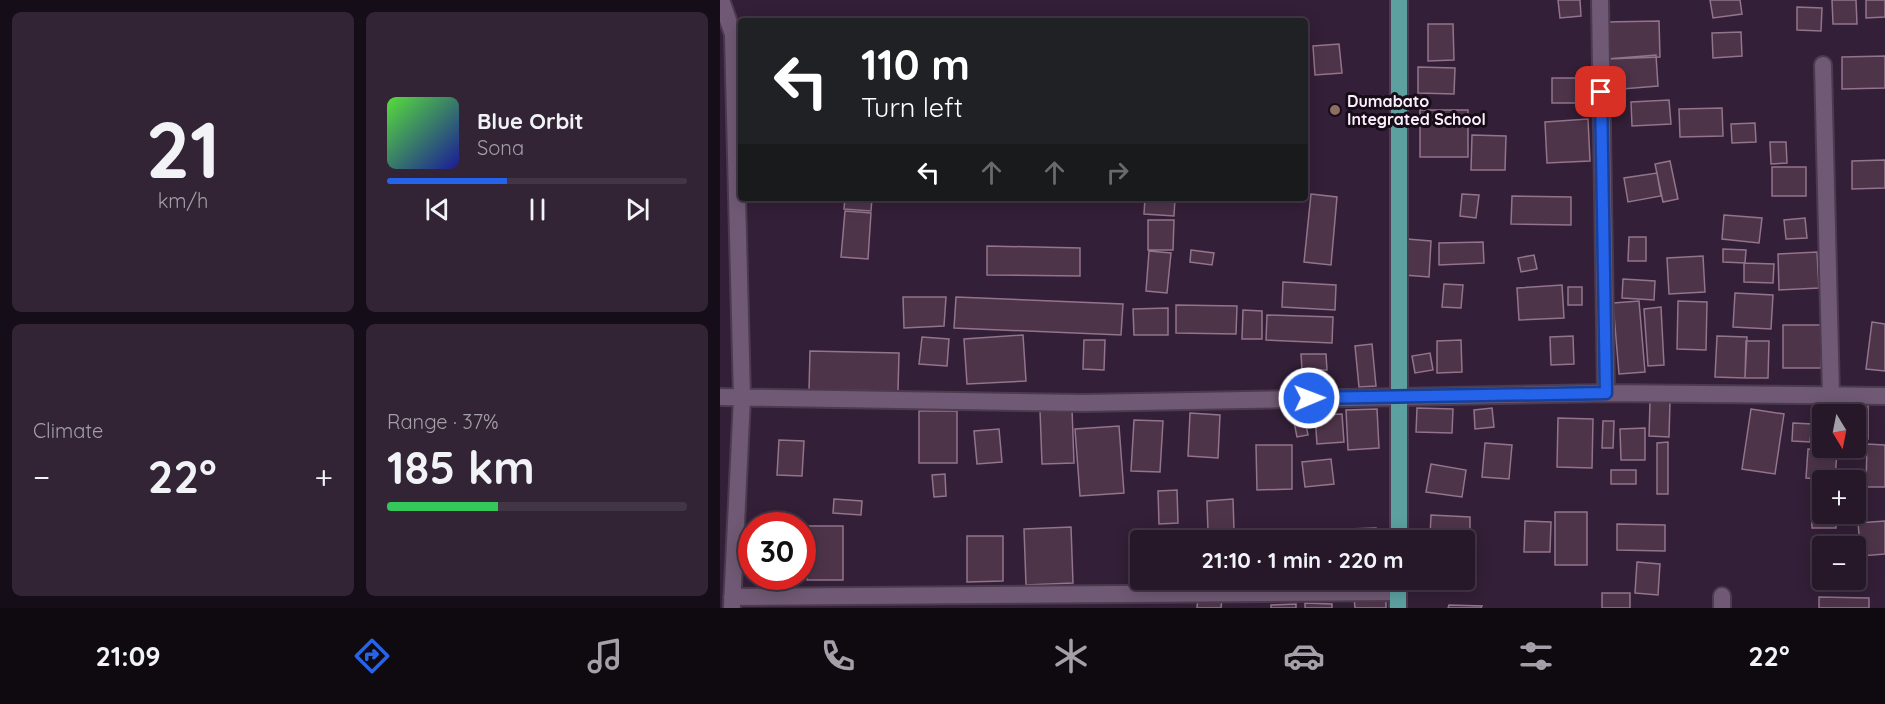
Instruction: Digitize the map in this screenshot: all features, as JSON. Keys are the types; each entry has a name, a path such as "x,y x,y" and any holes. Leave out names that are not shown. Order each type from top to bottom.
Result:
{"main road":[{"path":"1399,0 1399,530"}],"street":[{"path":"721,0 733,34 742,398 732,602 1078,602 1398,593"},
{"path":"1600,0 1606,393"},
{"path":"1823,65 1831,395"},
{"path":"720,397 1083,404 1606,393 1885,396"}],"building":[{"path":"1558,0 1580,0 1581,16 1560,18"},
{"path":"1710,0 1740,0 1742,14 1713,18"},
{"path":"1832,0 1856,0 1857,24 1833,24"},
{"path":"1866,0 1885,0 1885,17 1866,18"},
{"path":"1797,7 1822,8 1821,31 1797,30"},
{"path":"1659,21 1660,57 1606,59 1605,22"},
{"path":"1428,24 1453,24 1454,60 1428,61"},
{"path":"1741,32 1742,56 1713,58 1712,33"},
{"path":"1339,44 1342,73 1315,75 1313,46"},
{"path":"1656,55 1658,86 1610,90 1607,59"},
{"path":"1885,56 1885,88 1842,89 1842,57"},
{"path":"1418,67 1455,68 1454,94 1418,93"},
{"path":"1552,78 1577,78 1578,103 1552,103"},
{"path":"1669,100 1671,124 1632,126 1631,102"},
{"path":"1722,108 1723,136 1680,137 1679,109"},
{"path":"1420,110 1468,110 1468,157 1420,157"},
{"path":"1588,119 1590,161 1547,163 1545,122"},
{"path":"1755,123 1756,142 1732,143 1731,124"},
{"path":"1472,135 1506,136 1505,170 1471,170"},
{"path":"1770,142 1786,142 1787,163 1771,164"},
{"path":"1885,160 1885,188 1852,189 1852,161"},
{"path":"1670,161 1678,199 1663,202 1655,164"},
{"path":"1772,167 1806,167 1806,196 1772,196"},
{"path":"1657,173 1661,196 1628,202 1624,178"},
{"path":"1311,194 1337,197 1331,265 1304,262"},
{"path":"1462,194 1479,195 1476,218 1460,216"},
{"path":"1512,196 1571,197 1571,225 1511,224"},
{"path":"845,201 872,201 871,211 844,209"},
{"path":"1145,201 1175,201 1174,216 1144,214"},
{"path":"845,211 871,213 868,259 841,257"},
{"path":"1724,215 1762,218 1759,243 1722,239"},
{"path":"1805,218 1807,238 1786,239 1784,220"},
{"path":"1148,220 1174,220 1173,250 1148,250"},
{"path":"1629,237 1646,237 1646,261 1628,261"},
{"path":"1407,239 1431,241 1429,277 1404,275"},
{"path":"1483,242 1484,263 1439,265 1439,243"},
{"path":"987,246 1080,248 1080,276 987,275"},
{"path":"1723,249 1746,250 1745,263 1723,262"},
{"path":"1191,250 1214,253 1212,265 1190,262"},
{"path":"1149,251 1171,253 1167,293 1146,291"},
{"path":"1817,252 1819,288 1779,290 1778,254"},
{"path":"1534,255 1537,269 1521,272 1518,258"},
{"path":"1703,256 1705,292 1669,294 1667,258"},
{"path":"1744,263 1774,264 1773,283 1744,282"},
{"path":"1623,279 1655,281 1654,300 1622,298"},
{"path":"1283,282 1336,285 1335,310 1282,307"},
{"path":"1444,284 1463,285 1461,308 1442,307"},
{"path":"1562,285 1564,318 1519,320 1517,288"},
{"path":"1568,287 1582,287 1582,305 1568,305"},
{"path":"1735,293 1773,295 1771,329 1733,327"},
{"path":"903,297 946,297 944,326 904,328"},
{"path":"956,297 1123,304 1121,335 954,328"},
{"path":"1639,301 1645,372 1619,374 1613,303"},
{"path":"1678,301 1707,302 1706,350 1677,349"},
{"path":"1176,305 1237,306 1236,334 1176,333"},
{"path":"1661,307 1664,365 1648,366 1644,309"},
{"path":"1168,308 1168,335 1134,335 1133,309"},
{"path":"1243,310 1262,311 1262,339 1242,339"},
{"path":"1267,315 1333,317 1332,343 1266,340"},
{"path":"1872,322 1885,324 1885,371 1866,369"},
{"path":"1783,325 1821,325 1821,368 1783,368"},
{"path":"1023,335 1026,381 967,384 964,339"},
{"path":"1573,336 1574,364 1551,365 1550,337"},
{"path":"1717,336 1747,337 1745,378 1715,377"},
{"path":"922,337 949,339 947,366 919,364"},
{"path":"1084,340 1105,340 1104,370 1083,369"},
{"path":"1461,340 1462,372 1437,373 1437,341"},
{"path":"1746,341 1769,341 1768,378 1745,378"},
{"path":"1372,344 1376,386 1359,387 1355,346"},
{"path":"810,351 899,353 898,391 809,390"},
{"path":"1430,353 1433,370 1415,373 1412,356"},
{"path":"1301,354 1326,354 1327,370 1302,370"},
{"path":"1650,402 1670,402 1669,437 1649,436"},
{"path":"1866,406 1868,406 1868,439 1866,439"},
{"path":"1417,408 1453,409 1452,433 1416,432"},
{"path":"1492,408 1494,427 1475,429 1474,410"},
{"path":"1072,409 1074,463 1042,464 1040,410"},
{"path":"1377,409 1379,448 1348,450 1346,410"},
{"path":"1751,409 1784,414 1775,474 1742,469"},
{"path":"919,411 957,411 957,463 919,463"},
{"path":"1190,413 1220,415 1218,458 1188,456"},
{"path":"1342,414 1344,442 1317,444 1315,415"},
{"path":"1304,415 1308,435 1297,437 1293,417"},
{"path":"1558,418 1593,419 1592,468 1557,467"},
{"path":"1134,420 1163,421 1160,472 1131,471"},
{"path":"1603,421 1614,421 1613,448 1602,448"},
{"path":"1793,423 1812,424 1810,442 1792,441"},
{"path":"1119,426 1124,493 1080,496 1075,429"},
{"path":"1645,428 1645,460 1621,460 1620,429"},
{"path":"999,429 1002,462 977,464 974,431"},
{"path":"779,440 804,441 802,476 777,475"},
{"path":"1668,442 1668,494 1657,494 1657,443"},
{"path":"1485,443 1512,445 1509,479 1482,477"},
{"path":"1867,444 1885,445 1885,487 1866,487"},
{"path":"1256,445 1292,445 1292,489 1257,490"},
{"path":"1808,449 1812,449 1812,458 1837,458 1836,470 1812,470 1812,478 1806,478"},
{"path":"1331,459 1334,484 1305,487 1302,462"},
{"path":"1431,464 1466,470 1462,497 1426,492"},
{"path":"1611,470 1636,470 1636,484 1611,484"},
{"path":"945,474 946,496 934,497 932,475"},
{"path":"1811,488 1812,524 1836,524 1836,528 1812,528"},
{"path":"1177,490 1178,523 1159,524 1158,491"},
{"path":"834,499 862,501 861,515 833,513"},
{"path":"1233,499 1234,530 1208,530 1207,501"},
{"path":"1555,512 1587,512 1587,565 1555,565"},
{"path":"1431,515 1470,517 1470,530 1430,530"},
{"path":"1525,521 1551,522 1550,552 1524,552"},
{"path":"1885,521 1885,554 1866,556 1866,536 1859,536 1858,524"},
{"path":"1617,524 1665,525 1665,551 1617,550"},
{"path":"816,526 843,526 843,580 816,580"},
{"path":"1071,527 1073,583 1026,585 1024,529"},
{"path":"1376,528 1376,530 1348,530"},
{"path":"967,536 1003,536 1003,581 967,582"},
{"path":"1637,562 1660,564 1658,595 1635,593"},
{"path":"1602,593 1630,593 1630,608 1602,608"},
{"path":"1198,597 1222,598 1221,608 1197,608"},
{"path":"1819,597 1869,598 1869,608 1819,608"},
{"path":"1354,598 1386,598 1386,608 1355,608"},
{"path":"1305,603 1332,604 1332,608 1305,608"},
{"path":"1296,604 1296,608 1271,608 1271,605"},
{"path":"1449,605 1482,606 1481,608 1448,608"}],"place":[{"name":"Dumabato Integrated School","path":"1335,110"}],"route":[{"path":"1309,398 1606,393 1601,92"}]}
